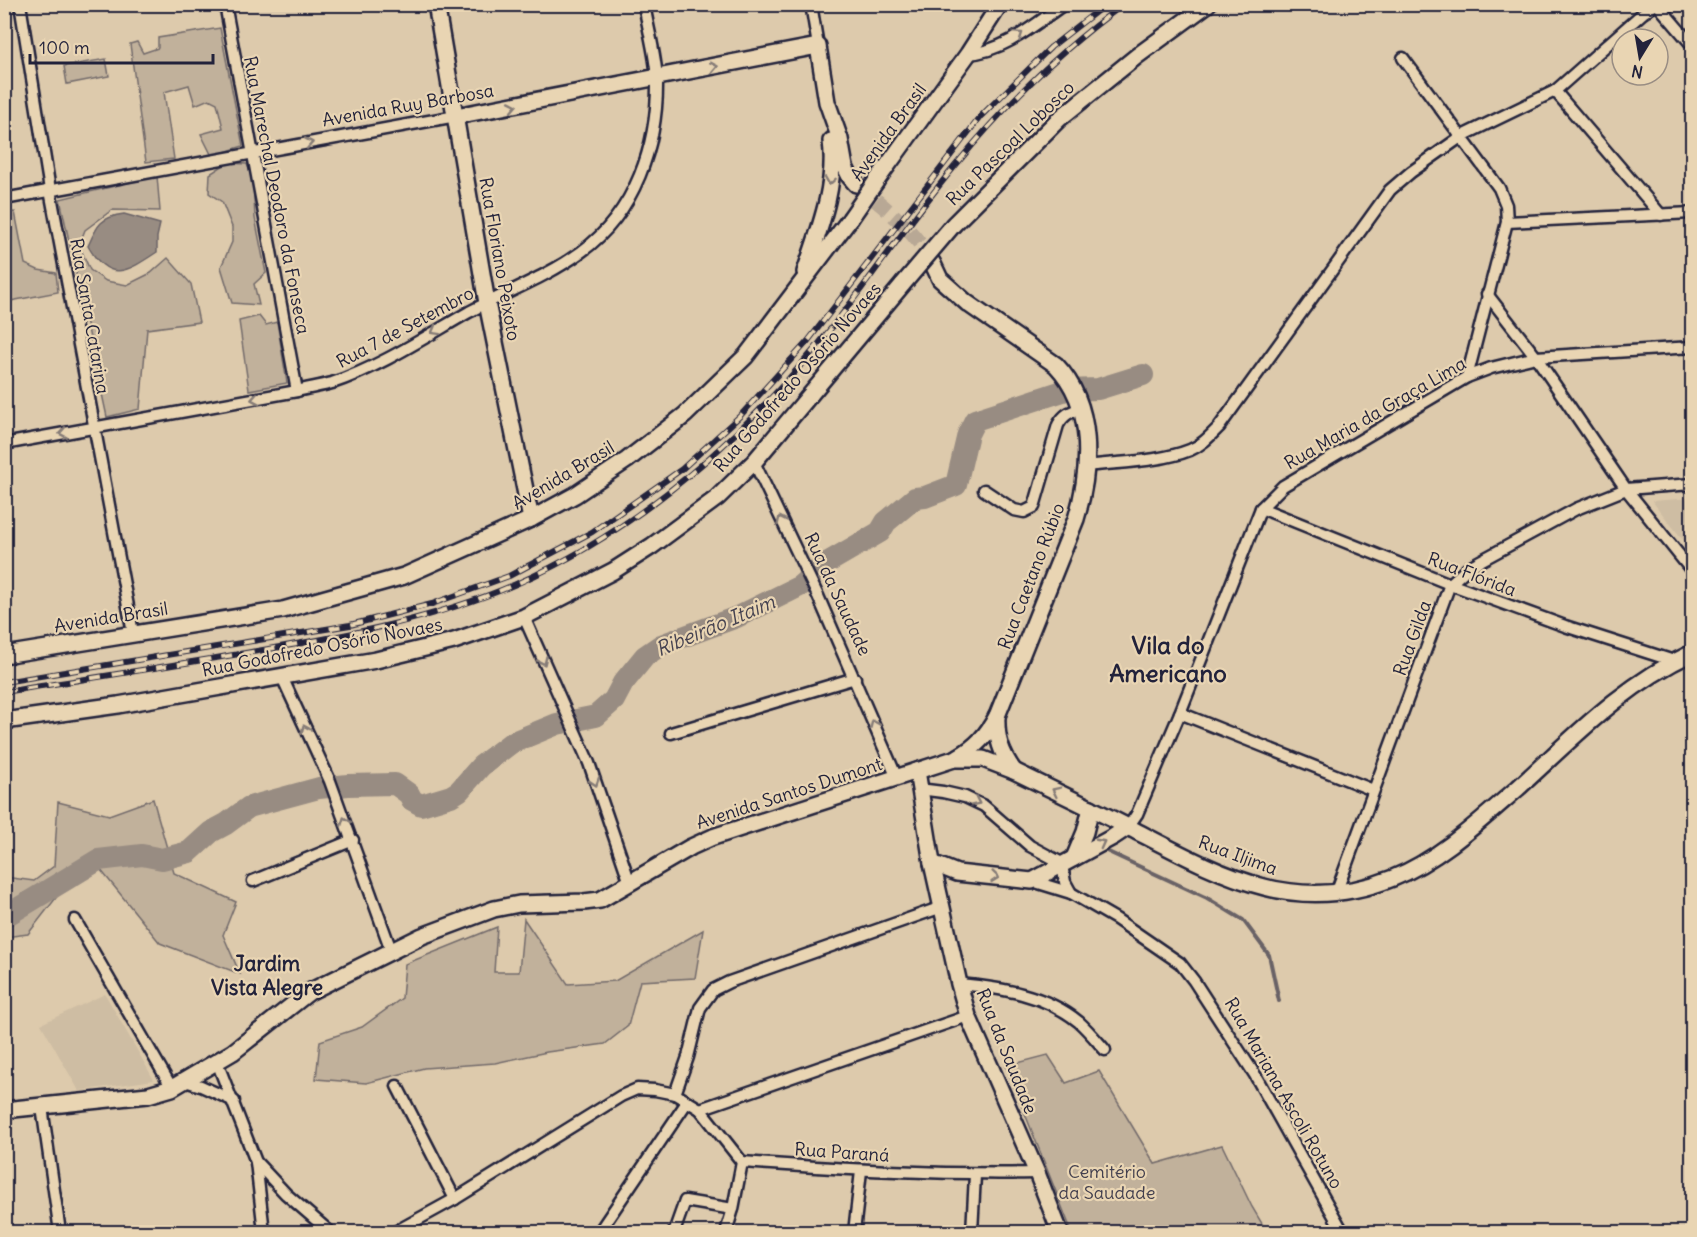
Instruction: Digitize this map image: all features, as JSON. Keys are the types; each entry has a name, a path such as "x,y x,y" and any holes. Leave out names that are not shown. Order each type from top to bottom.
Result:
{"main road":[{"name":"Rua Floriano Peixoto","path":"436,4 487,303 531,519"},
{"name":"Avenida Brasil","path":"4,655 283,609 404,576 531,519 575,495 627,460 685,415 747,356 850,219 969,54 1000,4"},
{"name":"Rua Pascoal Lobosco","path":"954,224 1059,119 1137,56 1208,4"},
{"name":"Avenida Ruy Barbosa","path":"456,116 818,46"},
{"path":"799,288 824,214 833,158 818,46"},
{"path":"826,102 840,139 845,167 856,184"},
{"name":"Rua Godofredo Osório Novaes","path":"4,721 282,677 376,660 454,641 524,617 613,571 652,546 717,498 754,462 954,224"},
{"name":"Rua Caetano Rúbio","path":"932,262 940,279 951,290 1056,365 1073,385 1080,405 1087,443 1087,466 1080,504 1068,542 997,716 983,738 968,752 954,759"},
{"name":"Rua Iljima","path":"897,778 954,759 983,759 1014,771 1091,808 1202,865 1253,884 1288,893 1336,892 1370,886 1393,878 1440,852 1516,789 1599,713 1635,685 1674,661 1692,653"},
{"name":"Rua Caetano Rúbio","path":"997,716 1000,748 1014,771"},
{"name":"Rua da Saudade","path":"916,771 932,863 968,1016 1037,1173 1060,1233"},
{"name":"Avenida Santos Dumont","path":"4,1110 148,1095 178,1084 247,1042 309,993 422,936 494,909 519,904 593,902 605,898 691,847 713,837 897,778"},
{"path":"1068,861 1085,832 1091,808"},
{"path":"1032,881 1128,827"},
{"name":"Rua Mariana Ascoli Rotuno","path":"932,863 957,873 1032,881"},
{"path":"938,888 957,873"}],"street":[{"name":"Rua Santa Catarina","path":"20,4 50,190 133,633"},
{"name":"Rua Marechal Deodoro da Fonseca","path":"225,4 297,391"},
{"name":"Rua 7 de Setembro","path":"4,444 332,383 363,370 582,252 608,227 627,201 644,168 655,128 657,78 644,4"},
{"path":"811,4 818,46"},
{"path":"969,54 984,53 1004,45 1064,4"},
{"path":"1087,466 1168,456 1191,449 1206,440 1220,427 1390,190 1411,172 1462,136 1555,91 1643,13 1657,4 1692,45"},
{"path":"1403,58 1499,188 1506,205 1507,222 1467,377"},
{"path":"1555,91 1661,215"},
{"name":"Avenida Ruy Barbosa","path":"4,199 456,116"},
{"path":"1507,222 1692,213"},
{"path":"1487,294 1536,357 1626,489 1692,571"},
{"name":"Rua Maria da Graça Lima","path":"1128,827 1137,814 1180,713 1262,508 1283,486 1467,377 1491,368 1536,357 1692,346"},
{"path":"984,490 1014,510 1024,512 1034,507 1058,425 1062,417 1080,405"},
{"name":"Rua da Saudade","path":"754,462 818,596 897,778"},
{"name":"Rua Gilda","path":"1336,892 1449,584 1469,567 1576,509 1626,489 1692,484"},
{"name":"Rua Flórida","path":"1262,508 1449,584 1565,626 1674,661"},
{"path":"524,617 589,763 630,883"},
{"path":"282,677 330,781 391,950"},
{"path":"671,733 855,678"},
{"path":"1180,713 1373,790"},
{"path":"919,789 965,797 984,806 1030,846 1068,861 1065,882 1071,893"},
{"path":"253,881 353,840"},
{"name":"Rua Mariana Ascoli Rotuno","path":"1032,881 1071,893 1116,919 1180,963 1255,1075 1343,1233"},
{"path":"675,1094 688,1057 700,1008 713,990 729,981 942,907"},
{"path":"75,920 178,1084 201,1086 234,1101"},
{"path":"959,984 993,987 1025,994 1058,1008 1079,1023 1105,1050"},
{"path":"700,1109 968,1016"},
{"path":"217,1062 256,1162 264,1233"},
{"path":"396,1086 455,1198"},
{"path":"395,1233 621,1096 637,1089 675,1094 700,1109 741,1161 733,1209 726,1233"},
{"path":"599,1233 687,1102"},
{"path":"42,1107 60,1233"},
{"name":"Rua Paraná","path":"741,1161 861,1171 975,1175 1037,1173"},
{"path":"256,1162 286,1194 330,1233"},
{"path":"854,1233 861,1171"},
{"path":"972,1233 975,1175"},
{"path":"674,1233 685,1201 733,1209"}],"shaded area":[{"path":"124,214 160,224 157,252 128,269 111,270 103,266 88,246 104,220"},
{"path":"1692,498 1692,551 1652,501"},
{"path":"105,994 154,1080 79,1091 41,1024"}],"green space":[{"path":"220,28 243,146 212,156 201,134 223,128 217,103 209,99 195,105 189,85 164,92 174,159 146,162 130,44 137,42 143,53 158,48 158,38"},
{"path":"106,59 109,76 67,84 64,66"},
{"path":"227,163 247,164 253,180 255,218 266,273 254,284 259,305 232,303 221,267 232,242 232,227 222,202 209,193 210,174"},
{"path":"157,176 160,211 112,210 85,230 79,245 90,270 106,281 127,285 151,273 168,258 191,284 199,322 147,329 140,409 107,417 60,199"},
{"path":"15,212 25,264 38,270 56,273 58,292 5,302 5,213"},
{"path":"259,316 266,325 277,322 287,383 249,390 239,321"},
{"path":"153,799 174,873 236,902 223,935 240,974 160,943 100,869 59,894 28,934 5,937 5,877 34,881 54,866 58,802 109,815"},
{"path":"524,919 568,984 615,981 703,930 695,978 640,981 628,1026 605,1044 547,1052 495,1063 424,1068 366,1083 316,1079 320,1041 362,1027 402,998 405,964 497,927 494,972 519,972"},
{"name":"Cemitério da Saudade","path":"1048,1055 1066,1083 1099,1071 1155,1164 1222,1145 1252,1207 1267,1232 1072,1232 1006,1066"}],"waterway":[{"name":"Ribeirão Itaim","path":"4,917 98,860 142,855 162,859 189,852 211,832 249,807 319,788 395,784 421,805 451,796 459,791 481,766 511,743 557,724 596,716 614,700 623,683 645,656 661,645 737,617 800,586 825,564 880,532 886,522 915,498 925,497 956,485 968,434 975,420 1066,390 1098,389 1143,375"},
{"path":"1102,849 1207,898 1243,920 1269,955 1279,1001"}],"tunnel":[{"path":"858,186 908,230 932,262"}],"railway":[{"path":"4,682 350,625 432,604 509,576 592,532 682,469 740,416 808,341 981,116 1051,47 1106,4"},
{"path":"4,692 263,650 423,616 516,584 600,540 677,485 748,422 812,352 937,189 993,122 1077,40 1124,4"}],"district":[{"name":"Vila do Americano","path":"1168,659"},
{"name":"Jardim Vista Alegre","path":"267,975"}]}
